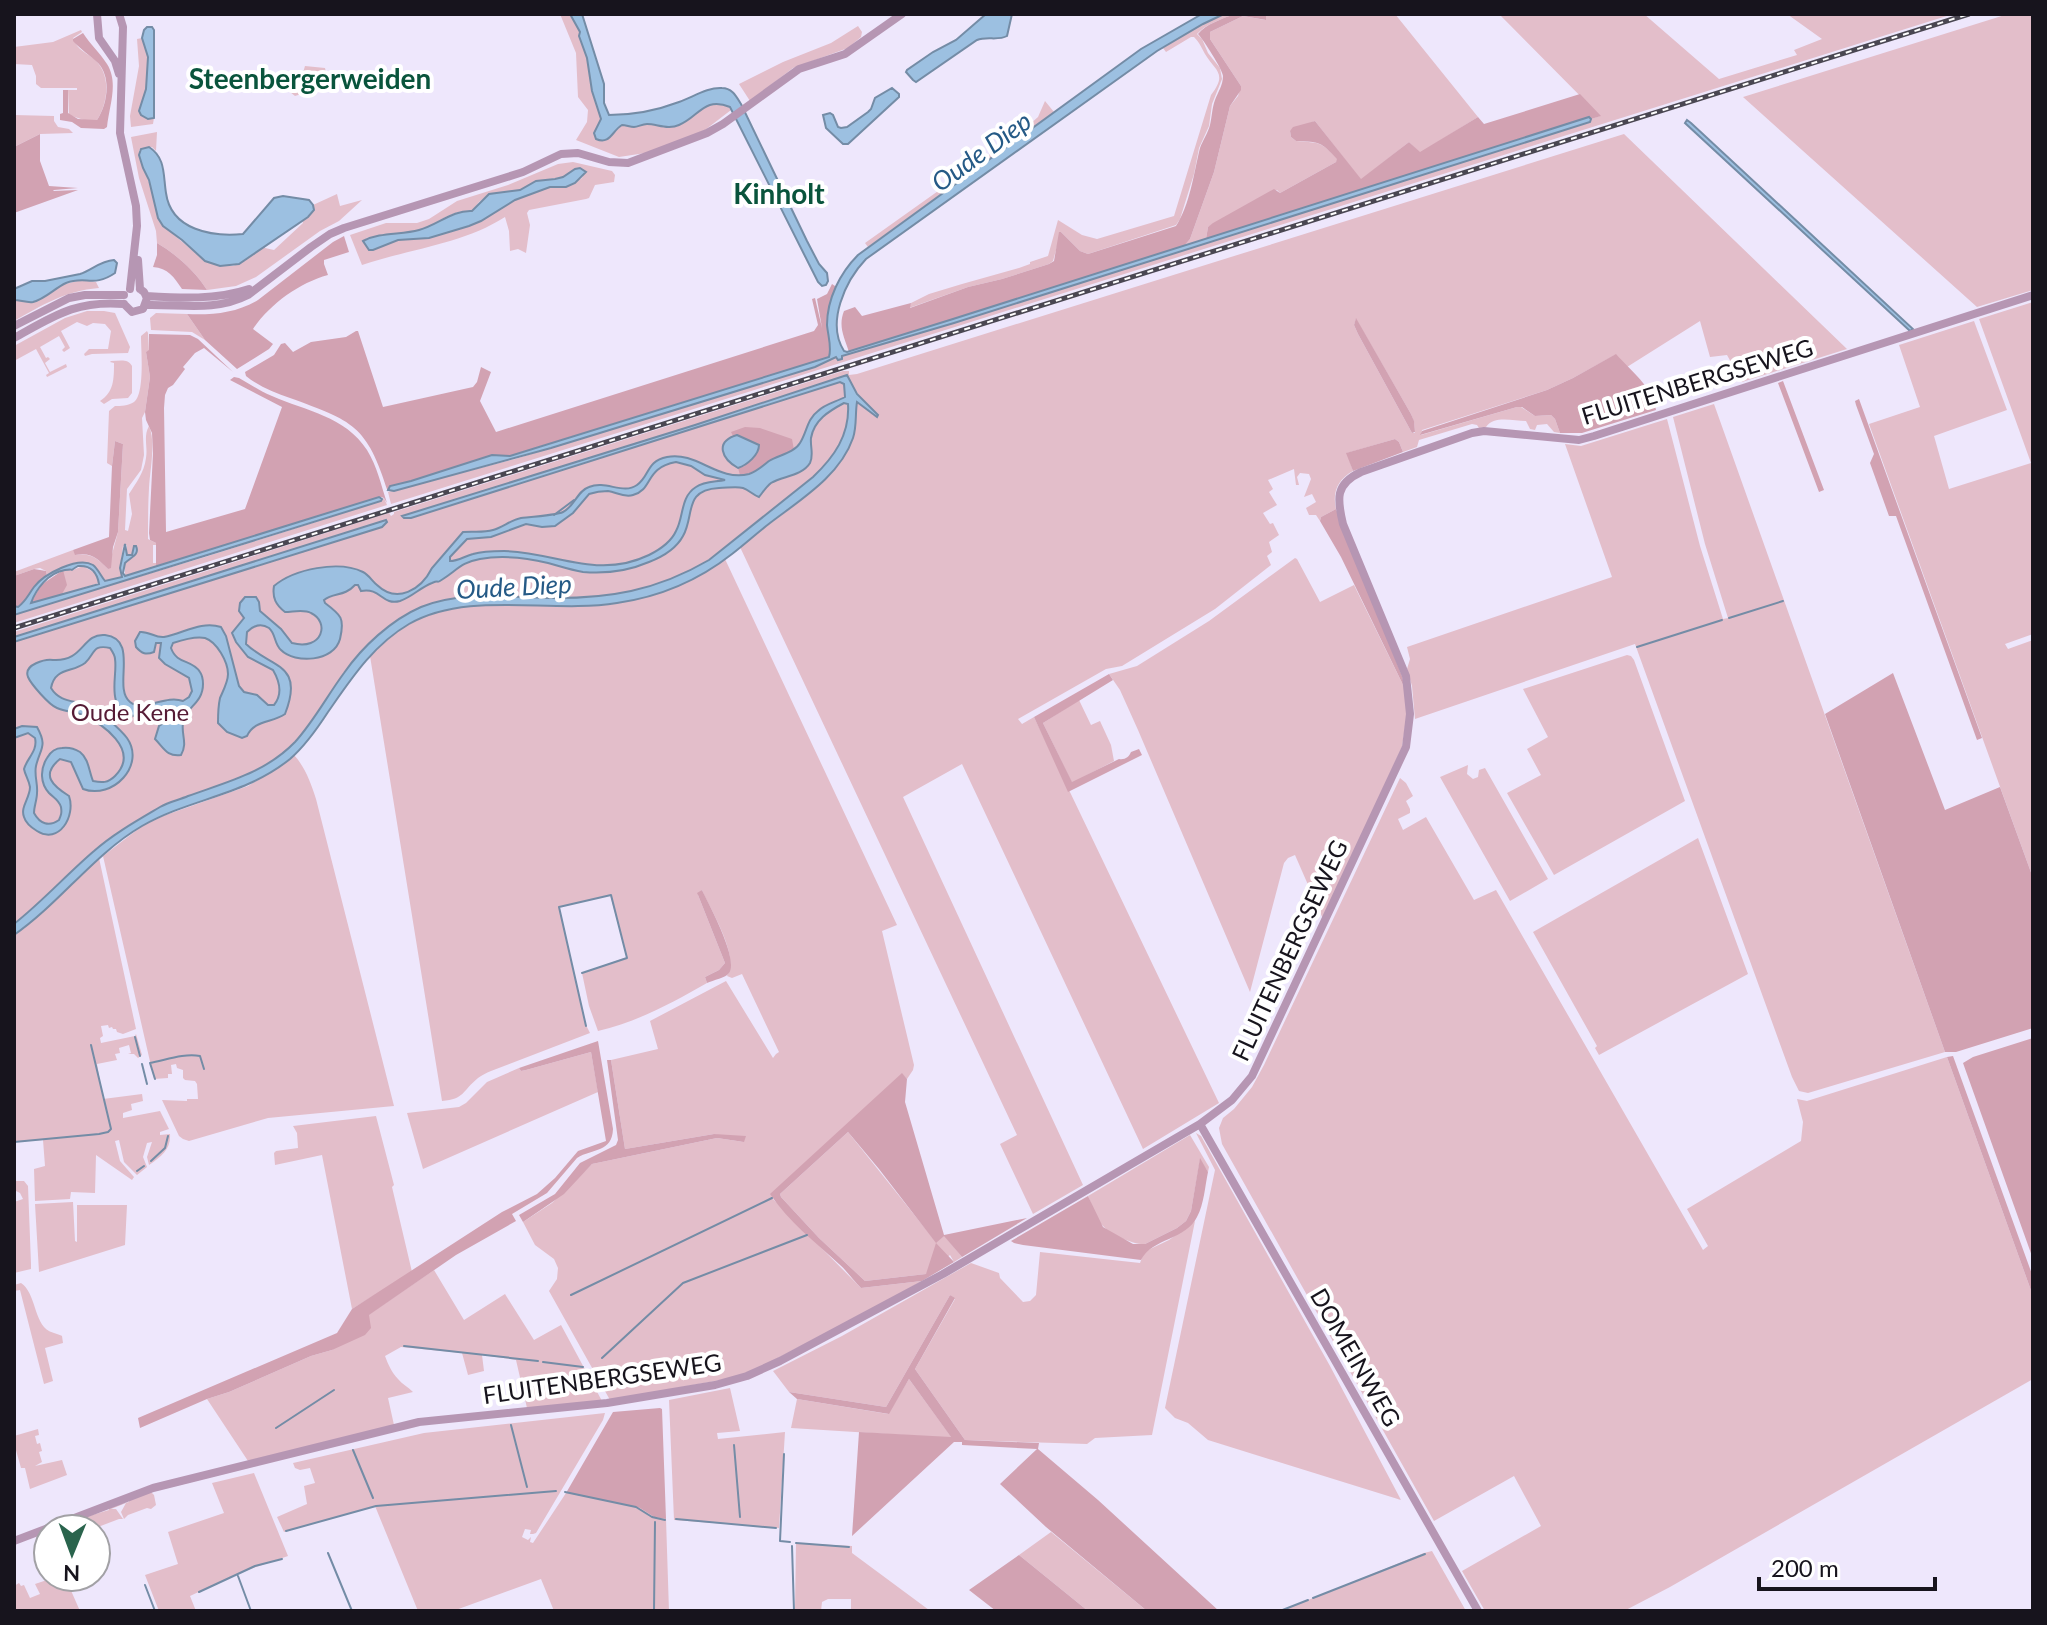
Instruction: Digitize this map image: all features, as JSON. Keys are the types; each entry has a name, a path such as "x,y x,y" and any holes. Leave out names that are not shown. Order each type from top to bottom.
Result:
{"street":[{"path":"97,14 99,38 115,61 120,79"},
{"path":"119,14 123,27 120,133 136,206 135,296"},
{"path":"14,326 69,298 85,295 224,296 258,286 320,241 344,228 523,172 561,154 583,154 606,162 637,160 707,133 799,69 845,54 902,14"},
{"name":"FLUITENBERGSEWEG","path":"14,1541 153,1488 419,1422 607,1403 715,1385 747,1376 943,1274 1200,1124 1232,1100 1252,1076 1406,747 1410,702 1406,676 1343,524 1339,500 1344,482 1361,472 1472,433 1484,431 1579,440 1594,436 2033,295"},
{"path":"14,338 64,310 135,296"},
{"name":"DOMEINWEG","path":"1200,1124 1478,1611"}],"green space":[{"path":"560,14 570,14 580,32 601,119 596,129 601,141 609,139 622,125 675,127 703,107 718,103 727,105 731,110 705,130 652,152 619,157 576,140 587,122 588,110 578,97 576,53"},
{"path":"1224,14 1234,14 1197,34 1220,68 1222,79 1176,225 1088,254 1080,251 1061,232 1053,261 1049,264 909,308 911,303 929,294 1019,268 1048,256 1058,220 1082,235 1097,239 1174,216 1219,77 1194,37 1166,52 1163,48"},
{"path":"1266,14 1395,14 1478,117 1420,153 1409,142 1361,180 1315,121 1290,131 1296,141 1319,144 1338,159 1280,193 1277,190 1208,227 1206,239 1184,246 1190,239 1214,172 1230,106 1241,86 1210,39 1210,32 1243,16 1265,20"},
{"path":"1499,14 1644,14 1719,79 1797,55 1794,50 1822,39 1787,14 1953,14 391,504 388,492 515,459 815,367 836,357 838,360 842,356 1588,123 1600,116"},
{"path":"2008,14 2033,14 2033,290 1977,307 1743,97"},
{"path":"858,26 861,37 848,48 793,68 750,101 739,84 831,43"},
{"path":"81,30 73,38 97,62 105,77 106,95 97,120 69,115 68,90 77,88 41,88 36,84 32,65 14,64 14,47 53,42"},
{"path":"142,38 148,57 146,89 139,111 154,118 153,124 131,127 130,116 139,66 137,39"},
{"path":"305,66 325,68 328,80 318,83 320,88 295,96 290,92 290,82 302,76"},
{"path":"1045,101 1054,112 868,247 865,243 1021,132 1038,117"},
{"path":"14,115 54,116 58,127 73,133 40,134 14,147"},
{"path":"157,132 156,151 152,147 139,150 160,223 210,263 233,266 265,246 274,250 303,223 302,219 308,217 313,205 337,194 340,206 362,200 339,221 256,277 236,286 207,290 185,264 157,243 131,137"},
{"name":"Oude Kene","path":"1624,134 1847,349 1742,382 1727,355 1710,357 1700,321 1627,367 1615,355 1547,390 1422,430 1421,435 1517,407 1535,416 1551,415 1560,433 1554,432 1547,424 1537,425 1535,430 1530,429 1526,421 1499,420 1486,427 1479,428 1472,424 1419,440 1417,447 1403,452 1395,439 1347,453 1353,471 1337,487 1336,509 1321,517 1320,521 1316,515 1309,515 1306,508 1316,502 1312,494 1304,497 1311,479 1309,474 1300,473 1297,477 1299,485 1296,485 1294,469 1268,480 1273,489 1269,492 1277,505 1263,513 1279,535 1269,542 1272,552 1267,556 1271,565 1215,609 1122,666 1106,669 1018,719 1022,724 1034,717 1219,1103 1143,1149 962,764 903,797 1083,1185 1033,1214 1000,1144 1017,1135 740,547 803,499 832,471 844,456 852,439 857,402 876,417 878,415 862,400 849,380 843,455 716,563 630,594 524,603 471,603 418,617 372,650 339,690 313,732 276,766 246,782 154,816 109,847 14,930 14,632 389,513 391,516 394,512 843,371 849,371 849,375","holes":["1356,319 1411,414 1415,433 1412,433 1358,334 1354,325"]},
{"path":"573,162 612,171 614,182 595,185 586,199 529,210 526,253 518,249 510,251 505,217 472,234 362,265 350,235 386,223 417,223 429,219 457,201 508,185 558,164","holes":["575,169 585,172 582,178 567,187 551,187 515,200 469,226 429,238 398,240 373,250 366,238 425,228 458,212 472,211 489,194 520,190 536,181 563,177"]},
{"path":"81,280 96,282 99,288 64,296 14,321 14,300 33,302 62,285"},
{"path":"2033,302 2033,634 2005,644 2008,649 2033,640 2033,878 1869,424 1920,407 1899,345 1974,321 2007,410 1934,436 1949,489 2031,463 1979,319"},
{"path":"87,311 115,313 130,347 128,353 85,356 89,349 108,349 111,331 105,324 87,326 77,322 61,331 70,348 64,352 62,350 65,347 59,336 40,347 46,358 50,359 45,363 50,372 66,364 67,367 47,377 49,373 36,349 14,361 14,346 65,318"},
{"path":"156,313 187,314 205,340 192,332 151,330 150,318"},
{"path":"147,331 150,377 142,418 144,455 141,470 127,489 125,530 128,531 132,514 129,494 145,463 149,426 152,448 148,539 156,543 153,545 153,563 156,566 125,576 125,563 138,549 137,546 133,547 132,555 127,555 127,545 123,546 122,577 105,581 94,566 87,563 62,568 47,576 46,571 40,568 14,576 14,572 73,550 76,555 94,557 108,569 118,532 123,444 115,441 112,466 107,463 109,411 115,406 134,402 137,397 141,381 141,336"},
{"path":"111,361 126,361 132,366 132,393 128,398 112,399 104,404 100,401 108,394 113,380 114,363"},
{"path":"1714,404 1945,1052 1808,1093 1799,1091 1792,1077 1635,644 1415,719 1407,669 1410,659 1407,647 1612,577 1565,444 1581,446 1667,419 1700,546 1723,619 1728,618 1705,544 1673,417"},
{"path":"384,498 387,505 14,623 14,615 24,611 205,557"},
{"path":"1295,558 1320,602 1354,585 1405,689 1407,713 1402,747 1323,919 1295,855 1284,863 1250,992 1138,730 1120,690 1109,674 1137,666 1209,621"},
{"path":"725,559 897,925 882,931 914,1065 907,1079 902,1074 772,1198 861,1288 922,1281 751,1372 610,1400 549,1291 557,1279 558,1268 554,1259 535,1245 523,1222 552,1203 592,1164 717,1138 744,1142 714,1134 625,1149 611,1060 658,1049 650,1021 726,981 773,1058 779,1052 742,974 732,978 727,976 730,957 727,946 702,890 698,895 725,963 705,977 707,983 681,998 640,1017 598,1031 582,973 627,957 610,895 559,907 590,1033 487,1073 459,1096 442,1101 370,656 403,628 430,615 478,606 576,606 633,600 681,584"},
{"path":"83,566 95,573 99,583 60,595 63,570"},
{"path":"1627,655 1634,660 1685,801 1554,875 1507,793 1541,775 1527,749 1548,737 1523,689"},
{"path":"1079,700 1091,725 1100,721 1111,745 1114,761 1072,783 1043,723"},
{"path":"294,755 316,799 394,1106 268,1118 189,1141 179,1136 162,1100 198,1099 197,1084 185,1080 183,1070 176,1064 171,1065 172,1074 168,1074 168,1078 154,1079 103,856 142,826 248,786"},
{"path":"1468,765 1467,774 1473,779 1478,777 1479,770 1485,768 1548,879 1510,901 1440,777"},
{"path":"1400,778 1413,796 1406,801 1410,813 1398,819 1403,830 1426,817 1474,900 1496,890 1703,1250 1708,1246 1687,1209 1801,1141 1803,1122 1797,1099 1807,1101 1947,1057 2033,1296 2033,1379 1624,1611 1485,1611 1462,1571 1541,1526 1514,1476 1434,1521 1222,1144 1219,1128 1223,1118 1252,1087 1264,1065"},
{"path":"1698,838 1748,974 1599,1055 1597,1046 1533,932"},
{"path":"99,858 136,1029 123,1034 108,1025 101,1026 101,1043 136,1034 142,1055 138,1058 128,1054 131,1053 129,1045 119,1048 120,1053 115,1054 117,1060 97,1064 103,1099 142,1094 143,1101 131,1104 132,1110 123,1113 123,1118 160,1111 169,1129 160,1132 160,1135 170,1134 170,1139 165,1152 149,1165 147,1157 152,1142 147,1143 143,1157 147,1167 137,1175 124,1162 119,1140 115,1141 120,1161 134,1177 132,1180 96,1155 95,1193 71,1192 70,1199 35,1201 34,1169 45,1166 43,1140 14,1142 14,935 41,914"},
{"path":"591,1052 598,1092 423,1169 407,1113 459,1107 487,1082 519,1068 526,1070"},
{"path":"376,1116 412,1272 352,1309 322,1155 275,1165 274,1153 298,1148 293,1126"},
{"path":"848,1132 936,1242 944,1235 962,1257 954,1262 950,1255 926,1274 865,1281 781,1197 780,1194"},
{"path":"1196,1133 1201,1136 1330,1366 1401,1500 1208,1440 1165,1408 1215,1170"},
{"path":"1190,1135 1209,1167 1208,1172 1200,1160 1191,1211 1186,1221 1145,1244 1129,1241 1107,1229 1098,1220 1088,1196"},
{"path":"14,1181 24,1181 28,1186 31,1269 14,1273 14,1202 23,1199 14,1190"},
{"path":"73,1202 77,1242 77,1205 127,1205 125,1245 39,1272 35,1204"},
{"path":"1195,1221 1152,1435 1095,1438 1087,1444 965,1440 915,1369 955,1299 950,1295 886,1407 789,1392 773,1371 971,1263 999,1273 1000,1278 1023,1302 1030,1301 1036,1295 1040,1252 1140,1263 1148,1250 1169,1240"},
{"path":"434,1270 464,1320 505,1294 534,1340 561,1325 602,1401 527,1408 516,1360 482,1355 484,1371 468,1375 462,1353 401,1347 385,1356 396,1377 413,1392 388,1398 394,1425 248,1461 207,1399 332,1350 368,1315"},
{"path":"21,1283 30,1294 40,1322 62,1336 63,1343 45,1348 53,1381 44,1384 20,1290 14,1291 14,1285"},
{"path":"909,1379 952,1438 791,1428 797,1399 888,1414"},
{"path":"730,1388 740,1431 717,1433 718,1439 785,1432 779,1528 674,1520 669,1400"},
{"path":"605,1413 536,1533 530,1534 531,1530 525,1529 522,1537 528,1540 531,1537 530,1542 533,1543 566,1493 640,1508 654,1517 666,1519 669,1611 554,1611 541,1579 453,1611 418,1611 375,1506 284,1532 277,1517 307,1504 304,1486 315,1483 310,1468 300,1470 293,1463 424,1433"},
{"path":"38,1429 39,1435 35,1436 37,1444 40,1443 42,1462 35,1466 62,1460 67,1475 30,1489 25,1468 21,1468 14,1436"},
{"path":"254,1473 288,1556 239,1573 190,1596 196,1611 159,1611 145,1575 178,1564 168,1532 224,1513 212,1483"},
{"path":"151,1492 156,1505 124,1519 121,1512 126,1503 111,1509 116,1509 123,1519 112,1522 112,1513 99,1513 109,1510 108,1507 129,1502 129,1499"},
{"path":"1051,1532 1147,1611 1088,1611 1019,1555"},
{"path":"796,1543 852,1546 852,1553 929,1610 851,1611 851,1599 828,1599 822,1602 821,1611 795,1611"},
{"path":"1432,1551 1466,1611 1281,1611 1424,1553"},
{"path":"19,1583 24,1585 30,1598 40,1594 72,1593 80,1611 14,1611 14,1586"}],"shaded area":[{"path":"1234,14 1266,14 1266,20 1243,16 1210,32 1210,39 1241,90 1230,106 1214,172 1190,239 1184,246 849,352 842,327 844,311 855,307 862,316 911,303 910,308 968,287 1049,264 1054,261 1059,232 1080,251 1088,254 1176,226 1188,198 1200,148 1223,79 1216,61 1198,34"},
{"path":"83,33 111,71 113,87 107,127 104,129 81,128 72,122 60,120 63,90 68,90 68,113 78,119 97,120 103,107 106,84 102,69 73,41"},
{"path":"1580,94 1601,116 1588,117 1206,239 1208,227 1213,223 1274,189 1280,193 1336,162 1337,159 1323,146 1315,142 1296,141 1291,137 1293,127 1315,121 1361,179 1409,142 1420,152 1478,117 1484,124"},
{"path":"40,134 40,161 49,186 78,188 53,191 78,190 14,213 14,147"},
{"path":"344,236 349,252 324,260 328,275 296,289 268,311 253,329 273,344 237,369 205,340 187,314 224,312 250,304"},
{"path":"157,243 185,264 207,290 182,289 167,271 153,267"},
{"path":"832,284 835,288 828,318 829,357 509,456 492,455 401,484 388,492 373,452 355,428 329,413 261,386 245,372 274,355 281,344 285,343 293,352 311,342 346,337 358,331 383,407 473,387 481,367 491,372 480,401 496,432 814,331 818,325 812,299 815,298 822,328 817,299 827,294"},
{"path":"1356,318 1411,414 1415,432 1412,433 1358,334 1354,325"},
{"path":"149,334 190,335 233,372 204,348 183,367 185,369 165,395 166,532 245,509 282,407 230,380 234,377 348,429 367,450 387,503 381,497 156,566 156,543 150,540 149,533 152,433 145,412 150,377 146,352 149,350"},
{"path":"1616,354 1651,394 1656,410 1582,433 1560,433 1551,415 1535,416 1517,407 1420,435 1422,431 1547,390"},
{"path":"1783,381 1824,490 1819,492 1778,383"},
{"path":"1859,399 1982,738 1977,740 1896,516 1889,516 1870,463 1874,454 1856,405 1855,401"},
{"path":"745,427 760,428 792,439 794,450 740,475 738,468 745,466 747,441 733,436 731,432"},
{"path":"1395,439 1403,452 1353,471 1346,453"},
{"path":"115,441 123,444 118,532 111,568 108,569 93,557 75,555 73,550 109,537"},
{"path":"1336,509 1405,689 1341,557 1320,521 1321,517"},
{"path":"34,569 46,571 47,576 25,601 14,606 14,576"},
{"path":"63,570 67,585 62,594 31,603 41,585"},
{"path":"1893,673 1945,810 2000,787 2033,878 2033,1028 1956,1052 1945,1052 1825,714"},
{"path":"1109,674 1113,680 1043,723 1072,782 1126,758 1131,752 1139,749 1142,755 1068,792 1034,717"},
{"path":"702,890 722,932 731,966 727,975 707,983 705,977 725,963 697,893"},
{"path":"2033,1038 2033,1259 1963,1063"},
{"path":"598,1041 613,1129 612,1137 605,1146 577,1158 547,1193 512,1214 516,1221 456,1255 369,1315 371,1328 365,1335 140,1428 138,1418 337,1333 352,1309 502,1212 537,1194 578,1151 606,1141 591,1052 526,1070 519,1068"},
{"path":"1953,1056 2033,1277 2033,1296 1947,1057"},
{"path":"607,1060 611,1060 625,1149 714,1134 746,1136 744,1142 717,1138 592,1164 564,1194 523,1222 519,1215 555,1194 580,1163 616,1145 618,1140"},
{"path":"902,1073 907,1079 905,1102 944,1235 1027,1218 962,1257 944,1236 936,1243 954,1262 922,1281 861,1288 793,1222 770,1194","holes":["848,1132 936,1243 926,1274 865,1281 819,1238 780,1194"]},
{"path":"1200,1158 1208,1172 1197,1217 1192,1225 1153,1247 1141,1260 1011,1241 1088,1196 1103,1227 1133,1244 1145,1244 1186,1221 1191,1211"},
{"path":"950,1295 955,1298 915,1369 965,1440 1039,1443 1038,1449 1219,1611 1147,1611 1046,1527 1000,1484 1037,1449 954,1442 852,1536 859,1432 951,1437 909,1379 889,1414 797,1399 789,1392 886,1407"},
{"path":"660,1408 666,1519 654,1517 640,1508 566,1493 613,1412"},
{"path":"1019,1555 1088,1611 996,1611 969,1590"}],"water":[{"path":"570,14 582,14 604,84 604,103 609,115 654,110 717,88 733,93 819,264 827,273 826,285 818,282 730,107 721,104 708,106 675,126 622,125 608,139 596,139 594,133 601,119 580,32"},
{"path":"986,14 1012,14 1007,36 977,40 916,82 906,72 956,40"},
{"path":"1202,14 1224,14 1157,51 866,259 851,279 840,303 837,328 844,351 1589,117 1591,119 1590,122 842,356 842,359 836,357 815,367 551,448 394,491 388,490 390,486 492,455 510,456 829,357 829,306 840,278 858,255 1141,49"},
{"path":"147,27 154,30 154,118 148,119 139,111 146,89 148,57 142,38"},
{"path":"892,88 899,97 848,144 843,144 826,128 823,115 830,113 838,127 847,127 871,109 875,98"},
{"path":"1687,120 1913,329 1910,331 1685,123"},
{"path":"149,147 161,162 169,206 184,223 195,228 219,234 243,234 274,198 283,196 309,200 314,210 239,264 220,266 205,261 163,226 158,218 139,155 141,149"},
{"path":"580,168 586,172 575,183 566,187 550,187 515,200 469,226 429,238 398,240 373,250 369,250 363,241 426,228 458,213 472,211 489,194 520,190 536,181 563,177"},
{"path":"114,260 117,263 115,273 101,280 66,283 33,302 14,300 14,289 32,281 80,274"},
{"path":"847,375 857,394 878,415 857,402 853,438 847,452 829,476 737,550 706,572 678,586 633,600 591,606 484,605 457,608 409,624 384,642 364,664 301,749 290,759 254,781 142,826 108,850 14,935 14,924 117,833 163,805 245,775 283,753 308,726 359,654 399,619 421,607 452,599 611,595 651,586 689,571 709,560 821,469 843,435 848,404 833,409 815,426 811,438 811,460 807,467 771,483 759,497 737,487 700,493 692,505 687,528 680,541 664,555 641,565 592,573 523,558 480,559 464,564 439,582 394,602 368,590 361,591 355,585 324,600 342,622 340,639 330,652 314,658 304,659 287,654 279,648 269,628 263,625 254,627 247,632 246,644 288,676 290,697 285,714 259,724 242,738 227,732 218,723 219,701 228,669 221,653 209,640 189,639 173,643 171,648 177,657 197,668 203,681 200,696 184,718 181,755 169,753 155,739 159,726 165,722 178,722 182,717 179,712 139,717 125,712 119,706 114,691 114,655 110,648 97,649 85,663 60,673 51,688 59,696 89,706 110,720 127,738 132,748 132,759 129,769 115,785 94,791 83,789 71,762 60,759 51,770 51,780 69,796 71,804 68,820 52,834 37,831 24,817 30,787 24,769 36,743 28,733 14,738 14,729 37,727 42,739 36,769 34,813 45,823 59,820 61,812 59,803 46,789 42,776 43,767 52,752 67,748 80,752 93,781 99,782 115,776 124,757 121,747 108,731 80,714 57,708 45,699 28,677 27,672 36,663 71,657 92,638 105,635 115,638 121,645 124,654 123,686 130,702 142,706 176,699 183,701 192,691 189,678 159,658 161,643 156,643 154,652 146,654 136,647 135,641 140,632 164,637 199,626 221,627 239,686 244,692 257,695 268,705 274,705 280,688 273,670 248,657 232,633 244,618 239,611 245,597 256,597 260,611 292,643 311,643 322,629 317,617 305,611 285,612 274,598 274,586 293,575 317,568 353,568 365,573 385,591 400,594 422,583 463,532 489,531 521,518 563,512 582,492 595,485 632,488 660,459 678,456 727,474 749,474 797,446 814,414 845,397 844,384 840,382 411,518 402,516","holes":["676,462 691,466 705,475 725,480 703,484 691,491 674,535 649,555 612,565 576,563 504,551 481,552 450,561 450,557 467,539 491,537 526,524 555,526 573,513 589,494 608,491 630,496 640,492 654,473 666,465"]},
{"path":"737,435 759,445 752,459 738,468 723,451 725,442"},
{"path":"379,497 382,499 14,615 14,606 21,605 39,582 70,565 93,565 105,581 122,577 120,568 125,544 127,555 132,555 134,546 137,549 136,554 125,563 125,576","holes":["78,566 92,570 99,584 31,603 48,578"]},
{"path":"386,520 382,527 14,642 14,637"}],"waterway":[{"name":"Oude Diep","path":"554,515 574,500"},
{"path":"1729,618 1783,601"},
{"path":"1637,647 1722,620"},
{"path":"582,973 627,958 611,895 559,907 586,1026"},
{"path":"135,1037 140,1056"},
{"path":"14,1142 99,1134 111,1129 91,1045"},
{"path":"155,1079 150,1063 175,1057 200,1056 204,1069"},
{"path":"142,1064 147,1084"},
{"path":"151,1161 165,1148 168,1136"},
{"path":"137,1171 144,1166"},
{"path":"571,1295 772,1198"},
{"path":"602,1358 683,1283 807,1235"},
{"path":"404,1346 538,1361"},
{"path":"543,1362 583,1367"},
{"path":"276,1428 334,1390"},
{"path":"511,1425 527,1487"},
{"path":"734,1445 740,1517"},
{"path":"353,1450 373,1498"},
{"path":"784,1454 780,1541 790,1542"},
{"path":"286,1531 376,1506 556,1491"},
{"path":"565,1492 636,1507 652,1517 665,1520"},
{"path":"676,1519 776,1528"},
{"path":"654,1611 655,1522"},
{"path":"796,1543 849,1547"},
{"path":"792,1546 794,1611"},
{"path":"328,1553 352,1611"},
{"path":"1313,1598 1425,1554"},
{"path":"199,1592 255,1566 282,1559"},
{"path":"238,1576 251,1611"},
{"path":"145,1585 155,1611"},
{"path":"1280,1611 1308,1600"}],"railway":[{"path":"14,628 1969,14"}],"district":[{"name":"Steenbergerweiden","path":"310,78"},
{"name":"Kinholt","path":"779,193"}]}
